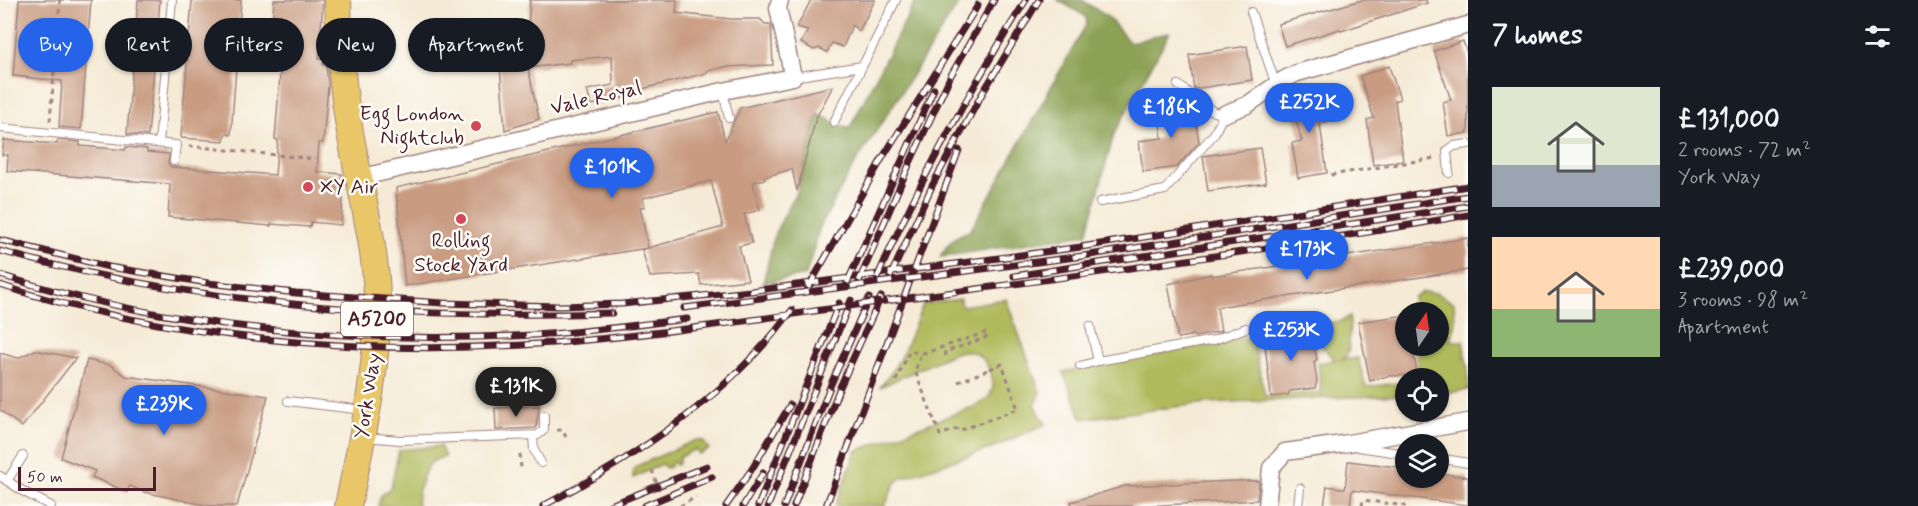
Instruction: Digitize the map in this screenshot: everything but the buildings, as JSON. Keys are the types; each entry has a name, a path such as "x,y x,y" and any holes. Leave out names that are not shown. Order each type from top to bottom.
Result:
{"main road":[{"name":"York Way","path":"338,0 339,40 349,129 359,178 377,297 375,355 367,411 348,506"}],"street":[{"path":"780,0 778,8 793,77"},
{"path":"1224,114 1246,105 1298,73 1468,25"},
{"name":"Vale Royal","path":"359,178 723,91 793,77"},
{"path":"1267,506 1271,468 1285,452 1468,422"}],"lane":[{"path":"159,144 172,0"},
{"path":"834,122 896,0"},
{"path":"1251,12 1276,85"},
{"name":"Vale Royal","path":"793,77 862,66"},
{"path":"1100,202 1165,190 1214,134 1224,114 1214,112 1178,85"},
{"path":"723,91 729,118"},
{"path":"0,128 176,145 174,161"},
{"path":"1449,172 1446,156 1449,149 1468,144"},
{"path":"1090,326 1098,361"},
{"path":"1080,366 1214,340 1245,328"},
{"path":"288,401 367,411"},
{"path":"362,437 400,440 533,436 541,434 544,430 544,415"},
{"path":"533,436 534,450 541,463"},
{"path":"1342,444 1395,452"},
{"path":"23,456 4,479 51,506"},
{"path":"1449,460 1468,463"},
{"path":"1298,506 1300,488"}],"path":[{"path":"50,133 60,0"},
{"path":"176,145 315,159"},
{"path":"1331,176 1446,156"},
{"path":"946,356 945,352 985,338 990,331 925,353 922,351 915,371 940,435 957,429 958,431 1018,409 1002,364 958,382"},
{"path":"896,381 910,350 921,355"},
{"path":"652,470 659,490"},
{"path":"680,506 696,497"},
{"path":"1362,506 1363,500 1406,506"}],"green space":[{"path":"916,0 961,0 853,167 820,227 806,275 763,283 775,233 797,191 818,114 849,129"},
{"path":"1058,0 1082,0 1109,18 1130,43 1170,32 1114,134 1087,234 940,257 952,240 970,231 1087,23 1085,16"},
{"path":"1423,292 1436,293 1454,303 1455,325 1451,341 1463,341 1468,370 1468,390 1449,393 1449,368 1418,368 1417,356 1449,356 1449,302 1413,302 1413,297"},
{"path":"960,299 962,306 1006,299 1040,392 1035,406 1046,424 990,449 901,478 894,485 885,506 835,506 856,451 970,408 990,395 993,384 988,366 980,357 967,351 957,352 880,387 900,358 923,304"},
{"path":"1350,316 1349,349 1346,357 1340,360 1358,358 1366,387 1395,383 1395,395 1206,403 1082,419 1063,372 1252,336 1265,396 1321,393 1318,363 1335,360 1318,342 1317,322 1339,322"},
{"path":"696,440 703,441 709,449 699,454 696,449 679,457 679,463 676,465 674,462 666,468 662,464 633,478 633,470 637,466"},
{"path":"440,446 445,457 428,466 419,490 418,506 378,506 381,496 391,487 399,450"}],"railway":[{"path":"859,281 950,77 994,0"},
{"path":"877,278 946,136 1026,0"},
{"path":"890,277 933,184 982,94 1039,0"},
{"path":"808,288 883,157 978,5"},
{"path":"847,283 934,89"},
{"path":"826,506 959,150"},
{"path":"0,240 109,267 208,283 296,293 443,303 560,306 622,304 751,291 1081,247 1468,186"},
{"path":"684,308 1083,256 1468,196"},
{"path":"1014,276 1468,206"},
{"path":"0,285 64,304 130,319 197,331 266,339 335,345 404,347 538,344 672,331 1109,271 1468,215"},
{"path":"0,251 75,270 150,285 303,305 458,314 612,313"},
{"path":"0,275 64,293 197,320 264,329 332,334 399,337 534,335 687,319"},
{"path":"794,506 840,387 881,297"},
{"path":"784,506 831,384 869,298"},
{"path":"768,506 851,300"},
{"path":"758,506 839,303"},
{"path":"543,506 613,466 679,422 740,370 792,310"},
{"path":"726,506 752,469 790,405"},
{"path":"608,506 707,466"},
{"path":"743,506 763,473"},
{"path":"644,506 712,477"}],"place":[{"name":"Egg London Nightclub","path":"476,126"},
{"name":"XY Air","path":"308,187"},
{"name":"Rolling Stock Yard","path":"461,219"}]}
